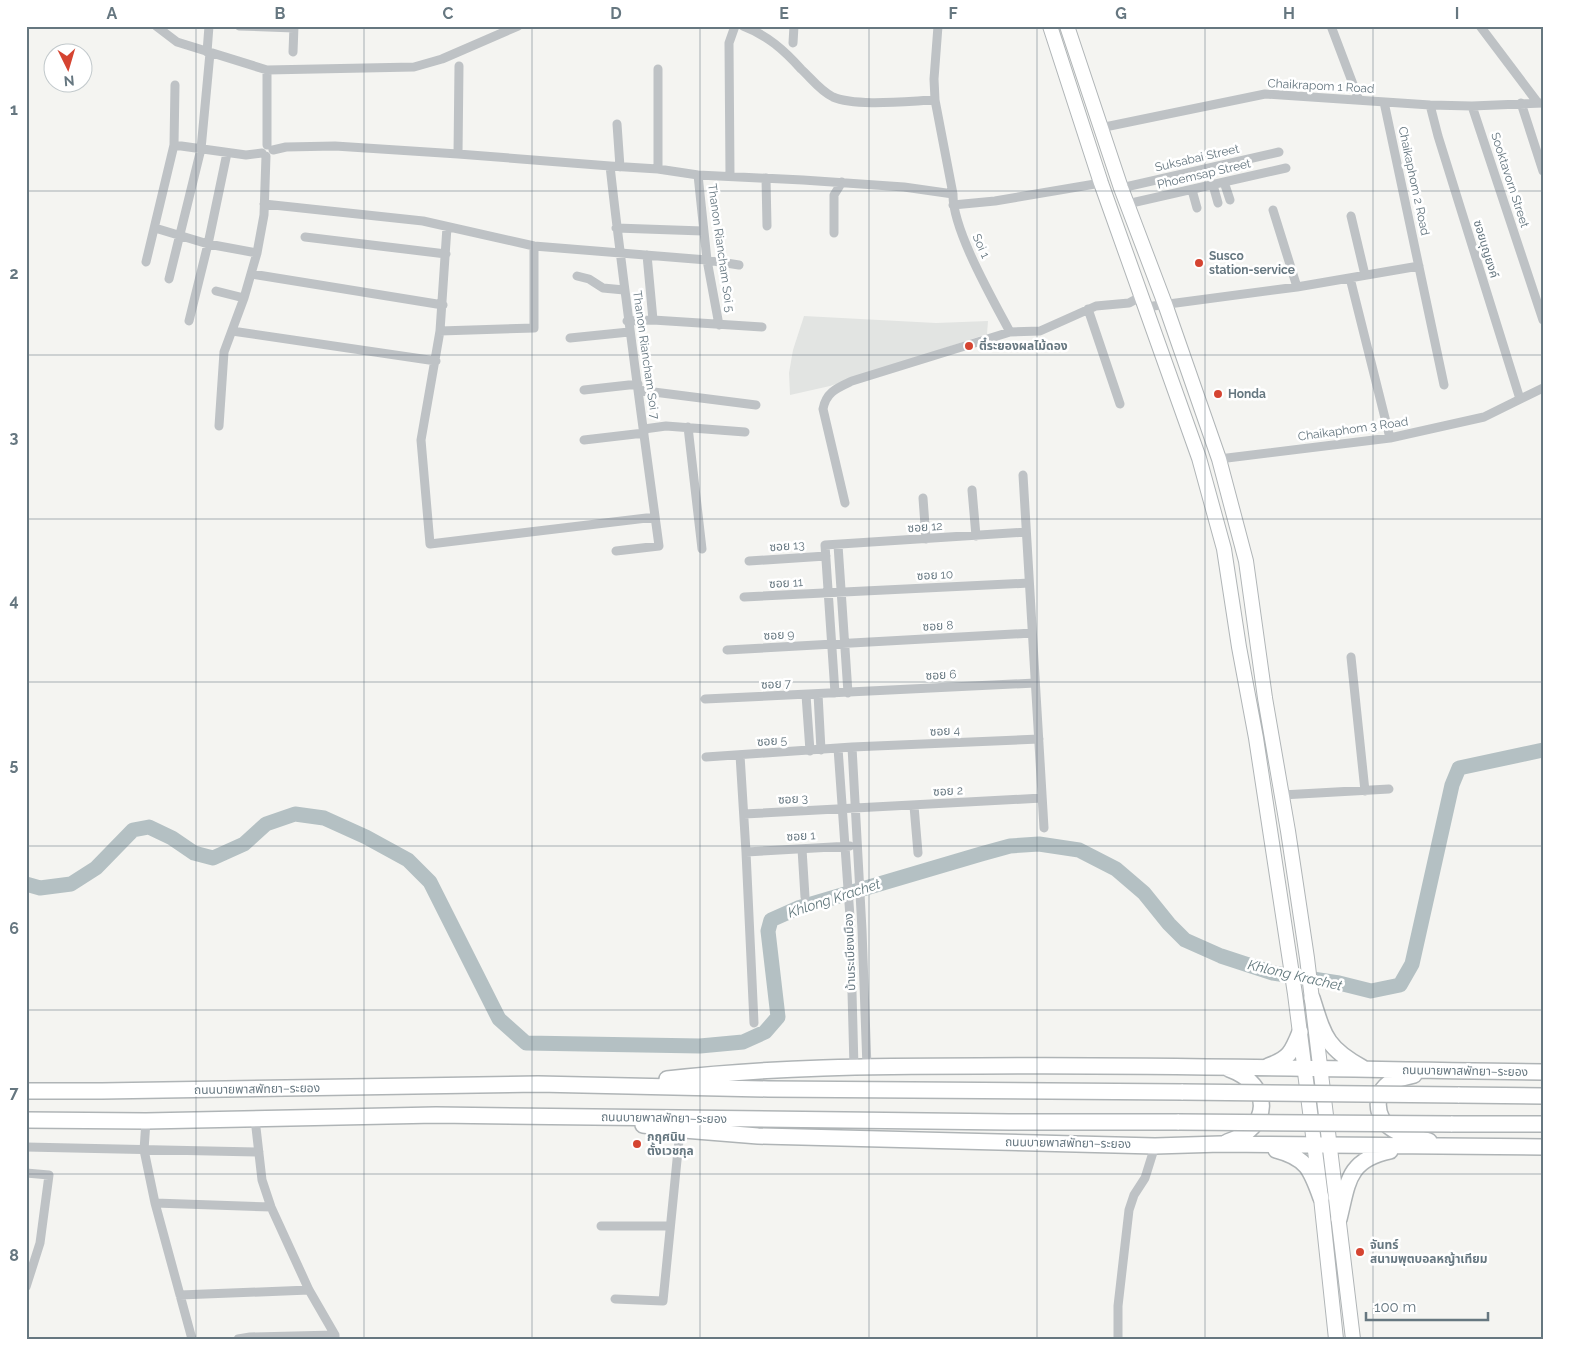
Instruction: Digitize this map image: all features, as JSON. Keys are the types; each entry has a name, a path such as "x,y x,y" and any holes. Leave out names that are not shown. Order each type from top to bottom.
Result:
{"highway":[{"path":"1311,994 1325,1036 1332,1048 1342,1056 1366,1069"},
{"path":"1264,1067 1277,1063 1288,1056 1292,1052 1300,1032"},
{"name":"ถนนบายพาสพัทยา–ระยอง","path":"608,1085 696,1075 860,1067 1111,1065 1264,1067 1321,1070 1543,1072"},
{"path":"1220,1144 1244,1135 1252,1129 1259,1119 1262,1108 1255,1086 1247,1078 1222,1067"},
{"path":"1435,1071 1390,1082 1380,1095 1378,1109 1384,1122 1392,1129 1410,1137 1449,1146"},
{"name":"ถนนบายพาสพัทยา–ระยอง","path":"26,1091 538,1084 788,1089 1543,1096"},
{"name":"ถนนบายพาสพัทยา–ระยอง","path":"26,1120 146,1121 436,1115 1009,1122 1543,1124"},
{"name":"ถนนบายพาสพัทยา–ระยอง","path":"594,1117 680,1130 758,1136 1155,1146 1220,1144 1262,1146 1543,1147"},
{"path":"1262,1146 1284,1152 1306,1164 1313,1175 1321,1198"},
{"path":"1339,1219 1350,1177 1359,1164 1375,1155 1414,1147"}],"main road":[{"path":"1050,26 1101,183 1199,458 1224,549 1239,647 1256,738 1295,994 1321,1198 1336,1339"},
{"path":"1067,26 1121,188 1165,304 1219,459 1246,561 1265,698 1307,958 1353,1339"}],"street":[{"path":"156,26 177,42 267,70 414,67 442,59 518,26"},
{"path":"169,279 200,149 209,26"},
{"path":"239,26 294,27 293,52"},
{"path":"730,176 729,43 735,26"},
{"path":"743,26 771,40 821,89 832,96 845,101 867,102 935,100"},
{"path":"793,43 794,26"},
{"name":"Soi 1","path":"938,26 934,79 935,100 953,194 952,205 985,286 1010,332"},
{"path":"1332,26 1359,100"},
{"path":"1480,26 1540,103"},
{"path":"458,154 459,66"},
{"path":"658,69 658,169"},
{"path":"219,426 223,358 226,344 252,274 262,222 267,151 267,70"},
{"path":"146,262 174,146 174,85"},
{"name":"Chaikrapom 1 Road","path":"1100,128 1265,94 1430,105 1472,106 1540,103"},
{"name":"Chaikaphom 2 Road","path":"1384,102 1444,385"},
{"path":"1521,104 1543,171"},
{"name":"ซอยบุญยงค์","path":"1430,105 1520,399"},
{"name":"Sooktavorn Street","path":"1472,106 1543,320"},
{"path":"617,124 620,167"},
{"path":"174,146 246,155 286,147 335,146 658,169 698,175 842,182 904,187 953,194"},
{"name":"Suksabai Street","path":"1121,188 1279,152"},
{"path":"189,321 208,244 227,153"},
{"path":"1246,160 1250,177"},
{"name":"Thanon Riancham Soi 7","path":"610,166 627,321 638,387 659,546 616,551"},
{"name":"Phoemsap Street","path":"1127,204 1286,168"},
{"name":"Thanon Riancham Soi 5","path":"698,175 707,260 719,325"},
{"path":"766,178 767,226"},
{"path":"834,233 834,194 842,182"},
{"path":"1224,182 1230,200"},
{"path":"952,205 995,201 1101,183"},
{"path":"1213,185 1218,203"},
{"path":"1192,190 1197,208"},
{"path":"264,204 423,221 534,246 647,254 739,265"},
{"path":"1273,210 1297,287"},
{"path":"1351,216 1365,275"},
{"path":"447,227 440,331 421,440 430,544 655,518"},
{"path":"155,228 208,244 257,253"},
{"path":"616,228 703,231"},
{"path":"305,237 446,254"},
{"path":"440,331 534,328 534,246"},
{"path":"647,254 653,320"},
{"path":"845,503 822,409 825,399 835,388 1010,332 1040,331 1096,306 1144,301 1165,304 1297,287 1419,266"},
{"path":"252,274 443,305"},
{"path":"577,276 589,279 603,288 624,290"},
{"path":"1350,278 1390,438"},
{"path":"216,291 244,298"},
{"path":"1088,309 1120,404"},
{"path":"627,321 653,320 762,327"},
{"path":"232,331 436,361"},
{"path":"570,338 629,332"},
{"path":"584,390 638,387 756,405"},
{"name":"Chaikaphom 3 Road","path":"1219,459 1390,438 1484,417 1543,388"},
{"path":"584,440 666,426 745,432"},
{"path":"688,427 702,549"},
{"path":"1023,475 1044,828"},
{"path":"972,490 976,536"},
{"path":"923,498 926,539"},
{"name":"ซอย 12","path":"826,556 825,546 1026,532"},
{"path":"838,545 848,693"},
{"path":"826,556 835,693"},
{"name":"ซอย 13","path":"749,561 826,556"},
{"name":"ซอย 10","path":"829,593 1029,583"},
{"name":"ซอย 11","path":"744,597 829,593"},
{"name":"ซอย 8","path":"832,644 1032,633"},
{"name":"ซอย 9","path":"727,650 832,644"},
{"path":"1350,657 1365,791"},
{"name":"ซอย 6","path":"848,693 1035,683"},
{"name":"ซอย 7","path":"705,699 848,693"},
{"path":"818,694 821,750"},
{"path":"806,695 810,751"},
{"name":"ซอย 4","path":"838,748 1039,739"},
{"name":"ซอย 5","path":"706,757 838,748"},
{"name":"บ้านระเบียงเมือง","path":"838,748 860,1067"},
{"name":"บ้านระเบียงเมือง","path":"852,748 862,916 860,1067"},
{"path":"740,755 754,1023"},
{"path":"1282,795 1389,789"},
{"name":"ซอย 2","path":"855,809 1042,798"},
{"path":"914,806 918,853"},
{"name":"ซอย 3","path":"744,814 855,809"},
{"name":"ซอย 1","path":"746,852 857,846"},
{"path":"802,849 805,898"},
{"path":"849,895 860,894"},
{"path":"851,931 862,930"},
{"path":"238,1339 250,1337 335,1337 308,1290 271,1207 262,1180 255,1119"},
{"path":"146,1121 144,1150 155,1204 192,1339"},
{"path":"615,1299 663,1301 680,1130"},
{"path":"1118,1339 1118,1306 1129,1210 1134,1195 1145,1178 1155,1146"},
{"path":"26,1147 259,1152"},
{"path":"26,1173 49,1175 40,1243 26,1287"},
{"path":"155,1204 271,1207"},
{"path":"601,1226 670,1226"},
{"path":"180,1295 308,1290"}],"shaded area":[{"path":"804,316 936,323 988,321 987,334 830,386 790,395 789,373 793,350"}],"waterway":[{"name":"Khlong Krachet","path":"26,884 40,888 71,884 96,868 133,830 149,827 172,838 194,853 213,858 244,844 266,824 295,814 324,818 366,837 408,860 430,882 499,1019 526,1043 700,1046 743,1042 765,1032 778,1017 768,931 771,920 798,908 981,854 1010,846 1039,844 1079,850 1116,869 1144,893 1169,924 1185,940 1221,956 1273,973 1339,983 1371,991 1400,985 1412,964 1452,785 1459,768 1543,750"}],"place":[{"name":"Susco station-service","path":"1199,263"},
{"name":"ตี๋ระยองผลไม้ดอง","path":"969,346"},
{"name":"Honda","path":"1218,394"},
{"name":"กฤศนิน ตั้งเวชกุล","path":"637,1144"},
{"name":"จันทร์ สนามพุตบอลหญ้าเทียม","path":"1360,1252"}]}
